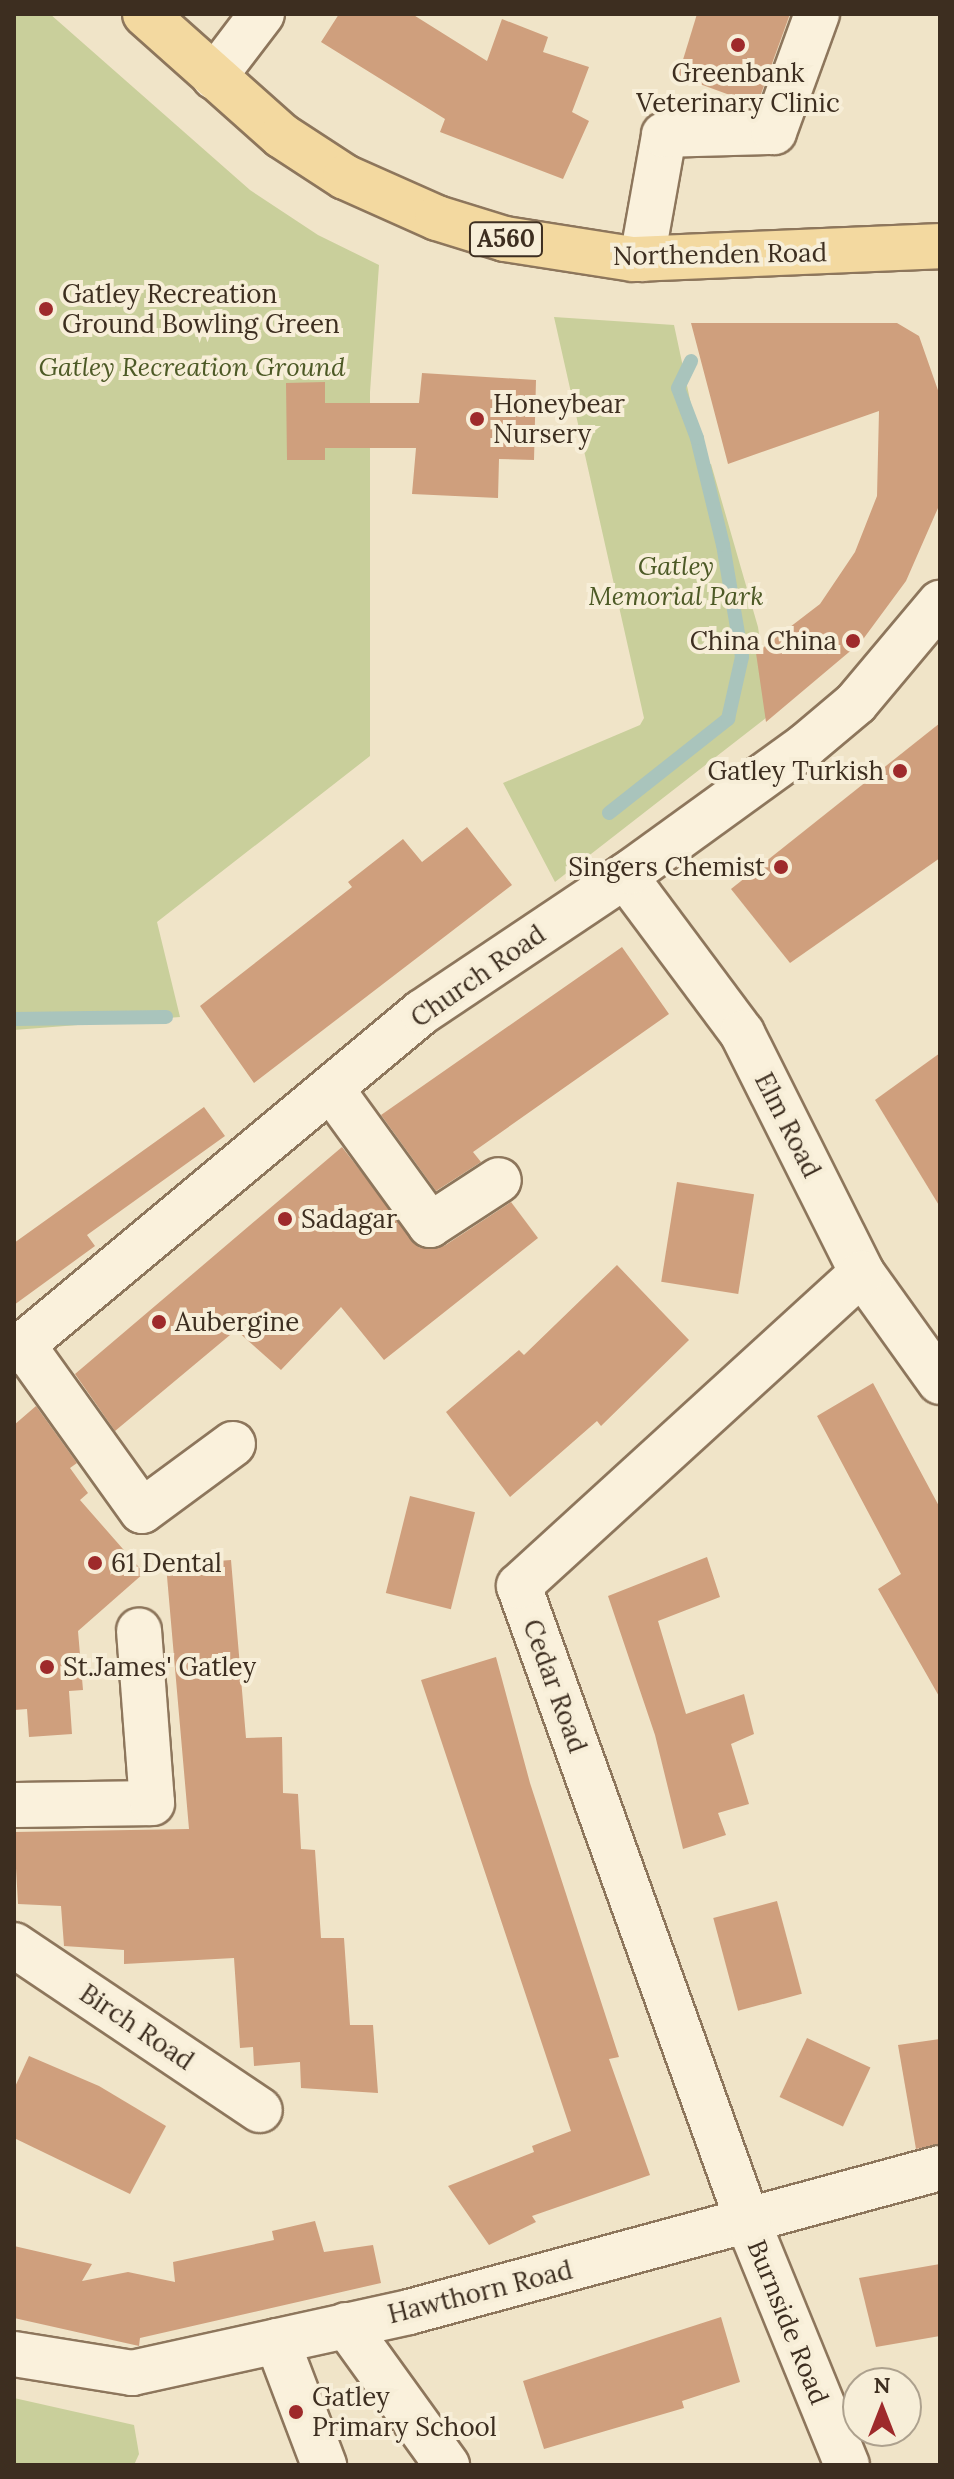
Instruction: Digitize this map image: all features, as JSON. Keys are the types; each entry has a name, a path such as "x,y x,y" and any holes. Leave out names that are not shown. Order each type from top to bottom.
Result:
{"main road":[{"name":"Northenden Road","path":"145,14 282,136 380,194 505,239 642,259 938,251"}],"street":[{"path":"214,77 262,14"},
{"path":"642,259 664,135 774,132 817,14"},
{"name":"Church Road","path":"18,1348 332,1090 422,1012 625,876 856,703 940,603"},
{"name":"Elm Road","path":"625,876 742,1033 862,1273 940,1382"},
{"path":"332,1090 430,1225 499,1180"},
{"name":"Cedar Road","path":"748,2222 519,1586 862,1273"},
{"path":"18,1348 142,1511 233,1444"},
{"path":"14,1805 152,1803 139,1630"},
{"name":"Birch Road","path":"14,1945 260,2110"},
{"name":"Hawthorn Road","path":"14,2354 123,2374 346,2325 748,2222 940,2168"},
{"name":"Burnside Road","path":"748,2222 847,2465"},
{"path":"346,2325 447,2465"},
{"path":"277,2341 317,2464"}],"green space":[{"name":"Gatley Recreation Ground","path":"14,14 50,14 250,190 318,235 379,265 370,392 370,756 157,922 180,1017 14,1030"},
{"name":"Gatley Memorial Park","path":"554,317 674,325 704,465 711,464 758,627 771,714 555,882 503,783 640,725 644,718"},
{"path":"14,2398 134,2425 139,2454 134,2465 14,2465"}],"building":[{"path":"339,14 412,14 487,61 502,19 548,37 543,52 589,67 572,112 589,121 563,179 440,132 445,119 321,42"},
{"name":"Greenbank Veterinary Clinic","path":"697,14 790,14 757,105 678,76"},
{"path":"691,323 897,323 919,336 940,396 938,508 906,581 861,642 766,722 756,653 820,604 855,552 877,496 879,411 728,464"},
{"name":"Honeybear Nursery","path":"422,373 536,380 534,460 499,459 498,498 412,494 416,448 325,448 325,460 287,460 286,383 325,382 325,403 419,403"},
{"path":"940,723 940,858 790,963 731,889"},
{"path":"467,827 512,885 254,1083 200,1006 352,887 348,882 403,839 422,862"},
{"path":"622,947 669,1014 473,1152 481,1162 436,1191 381,1115"},
{"path":"940,1053 940,1207 875,1100"},
{"path":"204,1107 225,1136 87,1235 95,1246 14,1305 14,1243"},
{"path":"342,1147 420,1248 444,1246 511,1202 538,1238 384,1360 341,1307 281,1370 236,1330 115,1431 75,1374"},
{"path":"677,1182 754,1194 738,1294 661,1282"},
{"path":"617,1265 689,1340 601,1426 597,1421 510,1497 446,1412 519,1350 524,1355"},
{"path":"873,1383 940,1508 940,1698 878,1589 901,1574 817,1416"},
{"path":"36,1406 77,1463 70,1468 88,1493 80,1500 144,1573 78,1631 83,1690 69,1691 72,1734 29,1737 27,1709 14,1710 14,1425"},
{"path":"410,1496 475,1512 451,1609 386,1593"},
{"path":"707,1557 720,1597 658,1621 686,1714 744,1694 754,1734 731,1744 749,1804 718,1813 726,1835 683,1849 655,1735 608,1596"},
{"path":"231,1560 246,1738 282,1737 283,1793 298,1794 301,1849 315,1850 321,1938 344,1938 350,2025 373,2025 378,2093 301,2088 300,2062 254,2066 253,2047 240,2048 234,1958 124,1964 124,1950 64,1946 61,1906 18,1904 14,1832 189,1829 166,1565"},
{"path":"496,1657 530,1783 619,2057 609,2059 650,2175 532,2216 536,2222 489,2245 448,2186 534,2152 532,2146 571,2131 421,1680"},
{"path":"777,1901 802,1994 738,2011 713,1918"},
{"path":"807,2038 870,2068 843,2126 780,2097"},
{"path":"940,2039 940,2144 916,2149 898,2045"},
{"path":"29,2056 99,2086 166,2126 130,2194 14,2138 14,2089"},
{"path":"315,2221 324,2252 373,2245 381,2283 140,2338 139,2346 14,2318 14,2246 92,2264 82,2281 128,2272 175,2282 173,2262 274,2240 272,2231"},
{"path":"940,2264 940,2336 876,2347 859,2278"},
{"path":"721,2317 740,2382 682,2401 684,2408 544,2449 523,2381"}],"waterway":[{"path":"609,813 728,719 742,657 723,545 697,438 678,388 691,361"},
{"path":"14,1019 166,1017"}],"place":[{"name":"Greenbank Veterinary Clinic","path":"738,45"},
{"name":"Gatley Recreation Ground Bowling Green","path":"46,309"},
{"name":"Honeybear Nursery","path":"477,419"},
{"name":"China China","path":"853,641"},
{"name":"Gatley Turkish","path":"900,771"},
{"name":"Singers Chemist","path":"781,867"},
{"name":"Sadagar","path":"285,1219"},
{"name":"Aubergine","path":"159,1322"},
{"name":"61 Dental","path":"95,1563"},
{"name":"St.James' Gatley","path":"47,1667"},
{"name":"Gatley Primary School","path":"296,2412"}]}
